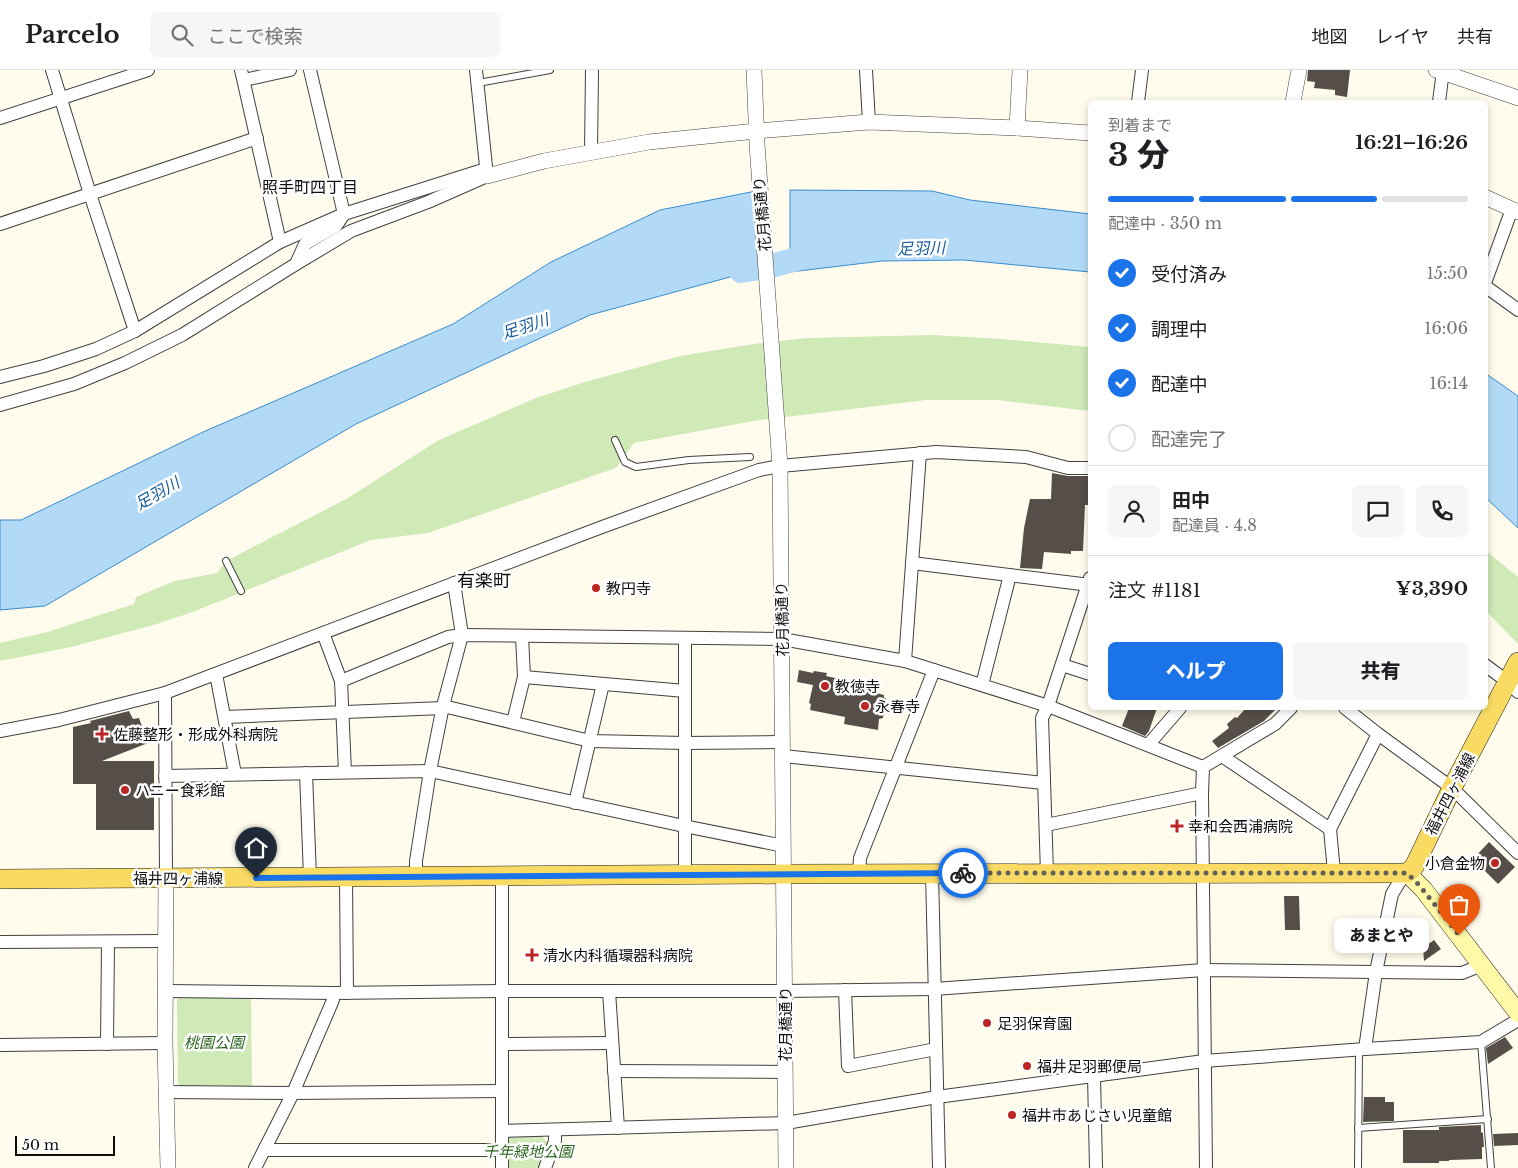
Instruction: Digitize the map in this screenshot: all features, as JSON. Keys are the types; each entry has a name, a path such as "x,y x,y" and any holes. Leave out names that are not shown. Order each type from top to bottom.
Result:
{"main road":[{"name":"福井四ヶ浦線","path":"0,879 932,873 1407,873 1414,867 1452,788 1514,677"},
{"path":"1407,873 1420,886 1518,1013"}],"street":[{"path":"52,70 135,331"},
{"path":"0,118 148,70"},
{"path":"280,242 242,75 290,70"},
{"path":"296,264 305,244 336,226 344,214 310,70"},
{"path":"476,70 486,172"},
{"path":"592,70 592,152"},
{"name":"花月橋通り","path":"754,70 756,138 780,460 786,1168"},
{"path":"866,70 869,122"},
{"path":"1017,128 1020,70"},
{"path":"1138,100 1142,70"},
{"path":"1293,100 1299,70"},
{"path":"1439,100 1440,71 1518,98"},
{"path":"0,377 44,366 96,349 135,331 280,242 344,214 486,172 648,142 756,138 869,122 1088,133"},
{"path":"0,224 257,138"},
{"path":"0,405 74,384 126,364 182,335 352,231 428,202 486,172"},
{"path":"1488,199 1515,210 1488,277"},
{"path":"1488,286 1518,310"},
{"path":"0,731 59,720 165,693 602,527 750,473 780,460 936,452 1026,457 1068,468 1088,468"},
{"path":"905,661 920,453"},
{"path":"912,563 1088,583"},
{"path":"982,685 1010,575"},
{"path":"416,876 416,861 430,771 443,707 462,635 454,583"},
{"path":"1047,873 1042,718 1048,706 1088,586"},
{"path":"323,633 341,681 345,772"},
{"path":"341,681 448,637 462,635 782,639 905,661 1048,706 1203,767"},
{"path":"513,722 524,677 522,636"},
{"path":"685,638 685,875"},
{"path":"1062,665 1088,673"},
{"path":"1488,666 1514,677"},
{"path":"859,874 860,858 934,670"},
{"path":"216,674 235,774"},
{"path":"524,677 685,691"},
{"path":"575,803 603,684"},
{"path":"165,693 165,1043 168,1168"},
{"path":"224,717 443,707 590,741 684,743 783,749 896,768 1044,784"},
{"path":"1148,745 1178,710"},
{"path":"1203,767 1274,724 1289,710"},
{"path":"1348,710 1452,788 1518,853"},
{"path":"1334,872 1330,829 1378,734"},
{"path":"1222,756 1330,829"},
{"path":"1203,767 1206,1168"},
{"path":"166,776 430,771 784,846"},
{"path":"306,773 310,877"},
{"path":"1046,825 1202,793"},
{"path":"932,873 939,1168"},
{"path":"1362,1049 1392,894 1407,873"},
{"path":"502,876 502,1168"},
{"path":"346,877 347,993"},
{"path":"0,942 165,941"},
{"path":"107,1044 108,942"},
{"path":"166,992 785,992 934,988 1204,970 1462,973 1482,965"},
{"path":"845,990 848,1066 936,1049"},
{"path":"609,991 618,1128"},
{"path":"255,1168 293,1093 333,1000 333,993"},
{"path":"502,1131 786,1123 937,1096 1204,1061 1481,1042 1518,1020"},
{"path":"0,1045 165,1043"},
{"path":"502,1044 612,1043"},
{"path":"614,1071 786,1072"},
{"path":"1094,1076 1096,1168"},
{"path":"166,1092 502,1092"},
{"path":"545,1168 555,1141 555,1131"},
{"path":"265,1148 268,1150 502,1150"}],"lane":[{"path":"478,83 550,70"},
{"path":"615,440 625,462 636,467 689,460 750,457"},
{"path":"226,561 242,591"},
{"path":"1481,1042 1492,1168"},
{"path":"1358,1168 1362,1049"},
{"path":"1358,1128 1488,1119"}],"green space":[{"path":"932,335 1088,347 1088,411 997,400 927,400 759,420 634,443 616,468 428,533 371,540 190,613 157,624 71,647 0,661 0,643 47,632 134,604 136,597 175,581 217,573 226,561 348,498 439,440 536,398 585,382 680,356 806,338"},
{"path":"1488,552 1518,577 1518,644 1488,613"},
{"name":"桃園公園","path":"251,996 252,1089 183,1089 178,1083 177,1000 180,997"},
{"name":"千年緑地公園","path":"505,1135 541,1135 551,1148 543,1168 506,1168"}],"water":[{"path":"761,190 767,267 590,315 356,424 45,606 0,610 0,520 21,520 203,432 453,324 551,262 660,210"},
{"path":"790,190 932,191 970,200 1088,214 1088,272 964,260 882,261 790,272"},
{"path":"1488,375 1518,396 1518,528 1488,500"}],"building":[{"path":"1308,70 1350,70 1347,97 1335,95 1335,90 1314,88 1315,82 1307,81"},
{"path":"1052,473 1068,476 1088,476 1088,505 1085,505 1083,551 1071,551 1071,554 1044,552 1042,569 1020,568 1024,528 1030,499 1051,499"},
{"path":"799,670 827,673 826,676 844,680 843,684 861,688 863,685 876,687 876,693 884,695 884,698 886,698 883,718 879,719 878,730 844,724 845,717 810,710 811,704 809,703 813,685 797,682"},
{"path":"1128,710 1156,710 1149,731 1145,736 1122,726"},
{"path":"1244,710 1275,710 1264,721 1218,748 1212,741 1229,728 1227,724 1235,717 1237,718"},
{"path":"129,711 133,719 139,718 148,743 102,761 154,761 154,830 96,830 96,784 73,784 73,727"},
{"path":"1489,842 1515,867 1498,884 1473,859"},
{"path":"1284,896 1299,896 1300,930 1285,930"},
{"path":"1434,940 1441,949 1424,961 1423,948"},
{"path":"1505,1037 1513,1048 1488,1064 1486,1048"},
{"path":"1364,1097 1385,1097 1385,1102 1394,1102 1394,1121 1363,1122"},
{"path":"1481,1125 1484,1147 1482,1147 1482,1159 1449,1160 1439,1161 1439,1163 1403,1163 1403,1130 1439,1130 1439,1127"},
{"path":"1518,1133 1518,1145 1494,1146 1493,1134"}],"waterway":[{"name":"足羽川","path":"741,271 767,267 820,253"}],"way so far":[{"path":"963,873 1407,873 1420,886 1459,935"}],"place":[{"name":"教円寺","path":"596,588"},
{"name":"教徳寺","path":"825,686"},
{"name":"永春寺","path":"865,706"},
{"name":"佐藤整形・形成外科病院","path":"102,734"},
{"name":"ハニー食彩館","path":"125,790"},
{"name":"幸和会西浦病院","path":"1177,826"},
{"name":"小倉金物","path":"1495,863"},
{"name":"あまとや","path":"1459,935"},
{"name":"清水内科循環器科病院","path":"532,955"},
{"name":"足羽保育園","path":"987,1023"},
{"name":"福井足羽郵便局","path":"1027,1066"},
{"name":"福井市あじさい児童館","path":"1012,1115"}],"district":[{"name":"照手町四丁目","path":"310,187"},
{"name":"有楽町","path":"484,581"}],"route":[{"path":"256,878 963,873"}]}
